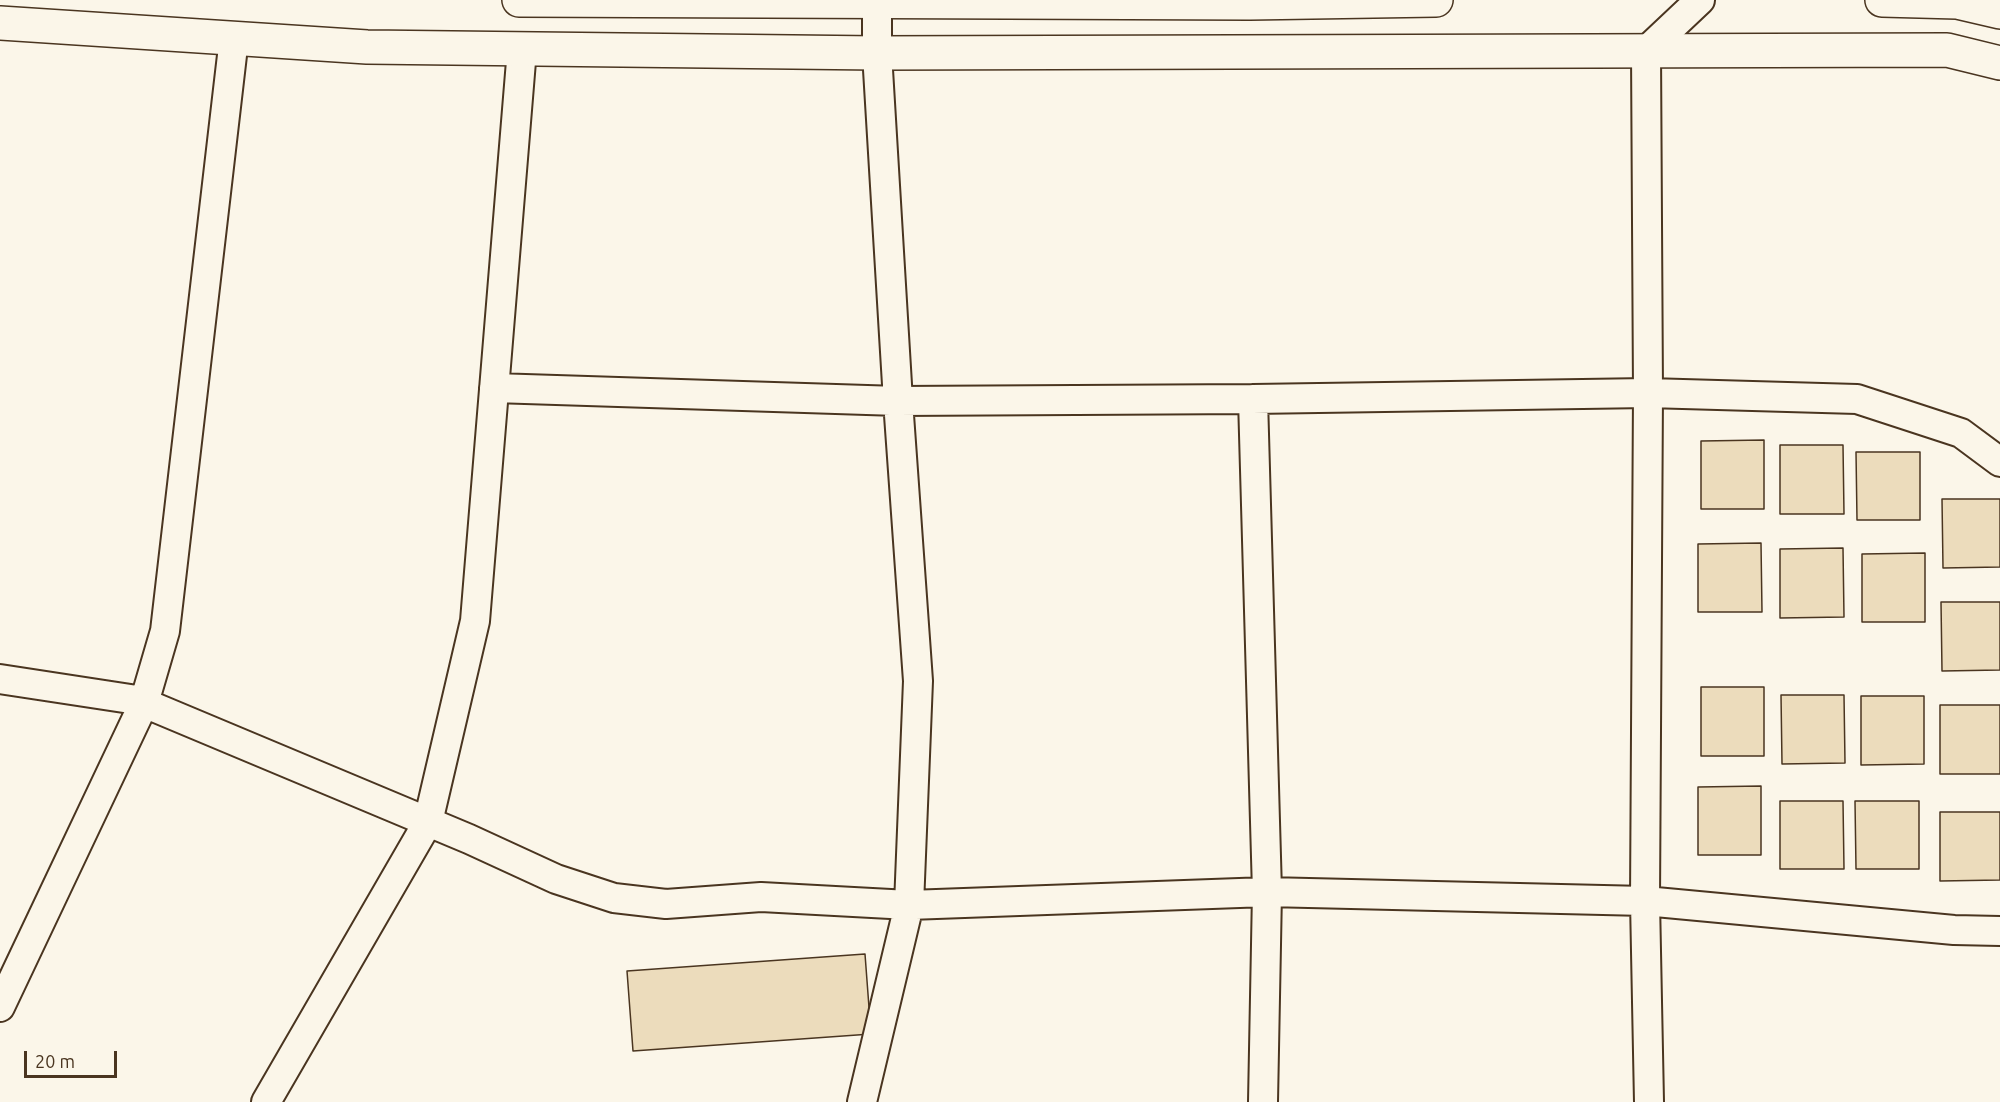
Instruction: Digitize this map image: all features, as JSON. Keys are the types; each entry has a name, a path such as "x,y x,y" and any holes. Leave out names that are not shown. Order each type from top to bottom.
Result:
{"street":[{"path":"519,0 1436,0"},
{"path":"1649,1102 1645,901 1648,393 1646,51 1701,0"},
{"path":"1882,0 1957,2 2000,12"},
{"path":"862,1102 909,904 918,681 898,401 877,1"},
{"path":"0,23 368,46 878,53 1947,50 2000,63"},
{"path":"0,1007 144,703 165,631 234,38"},
{"path":"266,1102 429,822 475,621 522,49"},
{"path":"494,388 898,401 1648,393 1857,399 1961,433 2000,462"},
{"path":"1253,399 1267,892 1263,1102"},
{"path":"0,679 144,703 429,822 556,879 614,898 666,903 761,897 909,904 1267,892 1645,901 1954,930 2000,931"}],"building":[{"path":"1764,440 1764,509 1701,509 1701,441"},
{"path":"1780,445 1843,445 1844,514 1780,514"},
{"path":"1856,452 1920,452 1920,520 1857,520"},
{"path":"1942,499 2000,499 2000,567 1943,568"},
{"path":"1761,543 1762,612 1698,612 1698,544"},
{"path":"1843,548 1844,617 1780,618 1780,549"},
{"path":"1925,553 1925,622 1862,622 1862,554"},
{"path":"1941,602 2000,602 2000,670 1942,671"},
{"path":"1701,687 1764,687 1764,756 1701,756"},
{"path":"1781,695 1844,695 1845,763 1782,764"},
{"path":"1861,696 1924,696 1924,764 1861,765"},
{"path":"1940,705 2000,705 2000,774 1940,774"},
{"path":"1761,786 1761,855 1698,855 1698,787"},
{"path":"1780,801 1843,801 1844,869 1780,869"},
{"path":"1855,801 1919,801 1919,869 1856,869"},
{"path":"1940,812 2000,812 2000,880 1940,881"},
{"path":"865,954 871,1034 633,1051 627,971"}]}
